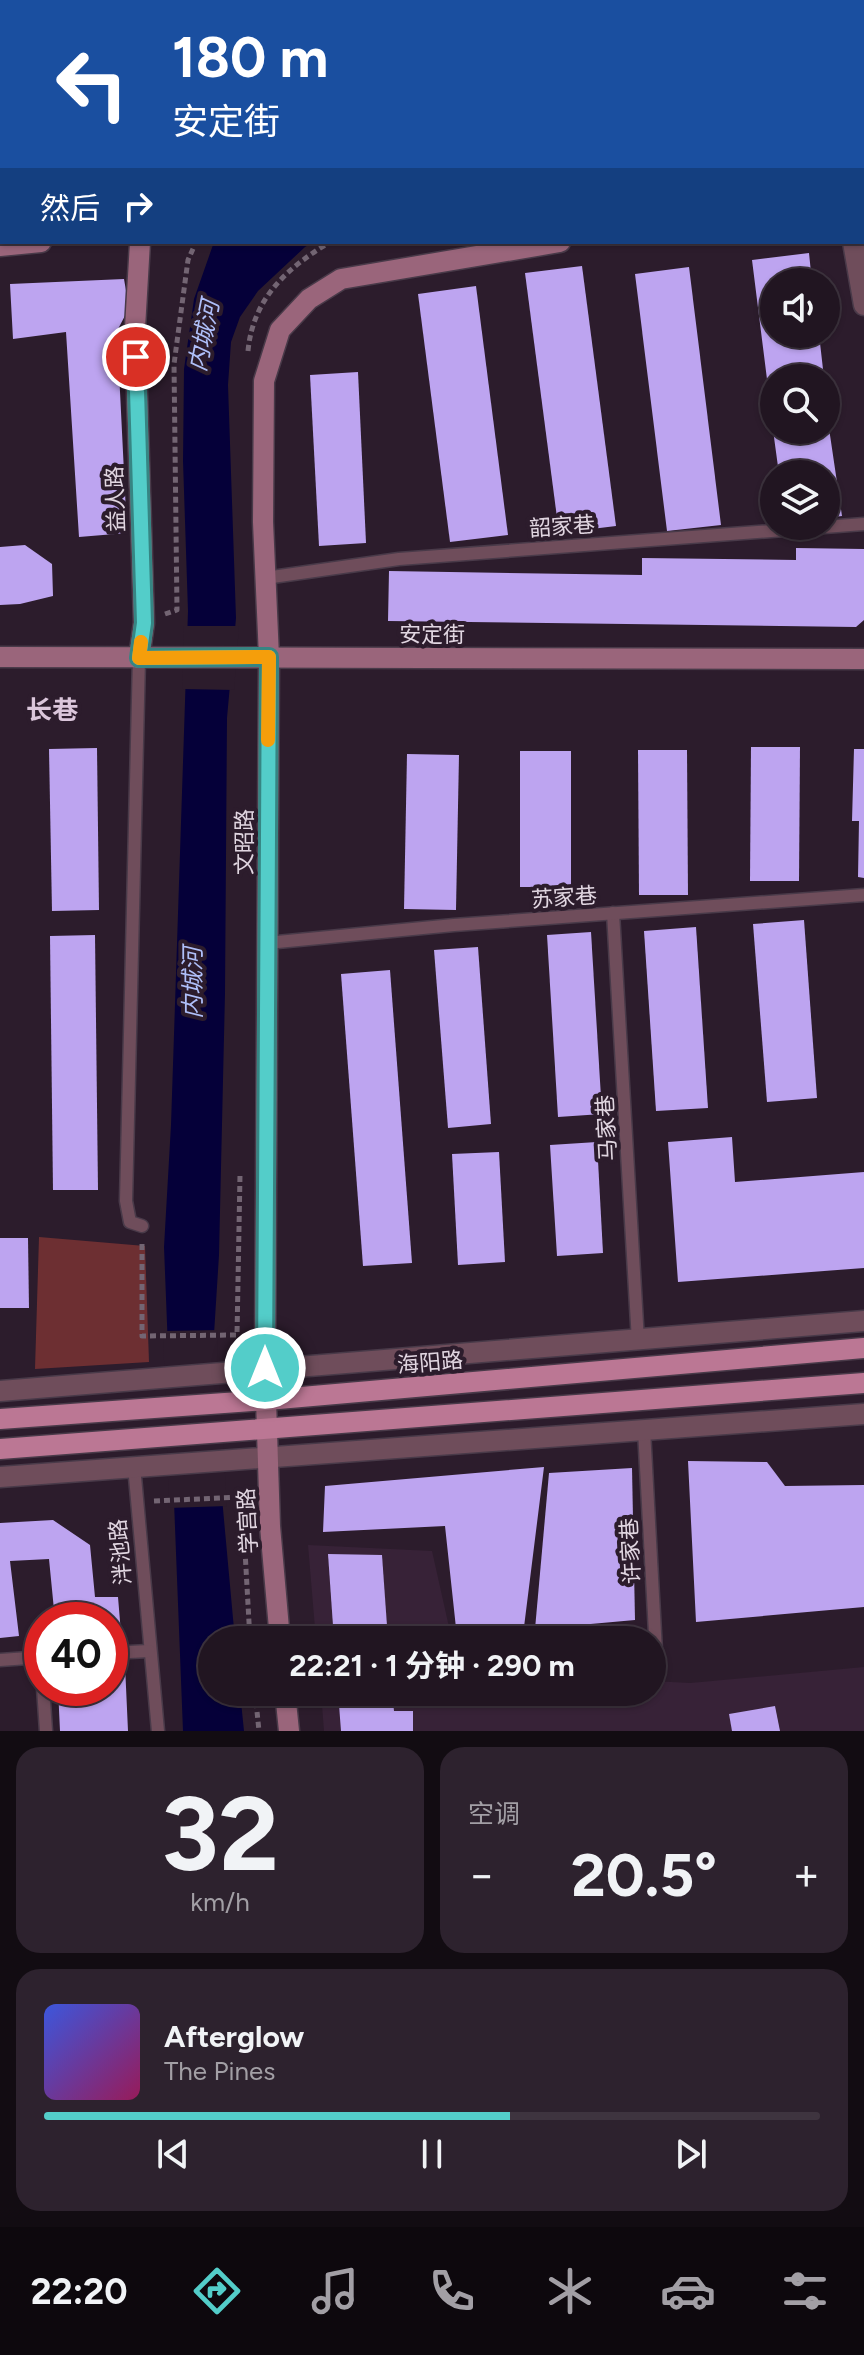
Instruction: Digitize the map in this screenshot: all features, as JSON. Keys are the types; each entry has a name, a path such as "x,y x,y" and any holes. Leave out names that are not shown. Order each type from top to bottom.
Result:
{"main road":[{"name":"海阳路","path":"0,1419 267,1400 864,1348"},
{"path":"0,1449 864,1383"}],"street":[{"path":"0,246 20,244"},
{"name":"益人路","path":"140,244 135,328 146,658"},
{"name":"文昭路","path":"267,1400 267,943 260,657 265,578 264,381 280,330 309,299 341,279 548,244"},
{"path":"853,244 864,305"},
{"name":"安定街","path":"0,657 864,659"},
{"path":"0,1391 864,1321"},
{"name":"学宫路","path":"267,1400 270,1526 279,1626"},
{"path":"0,1477 864,1414"},
{"path":"286,1706 289,1731"}],"lane":[{"name":"韶家巷","path":"265,578 399,559 864,524"},
{"path":"142,1226 130,1222 126,1201 146,658"},
{"name":"苏家巷","path":"267,943 864,895"},
{"name":"马家巷","path":"613,913 638,1341"},
{"name":"许家巷","path":"644,1430 655,1626"},
{"name":"泮池路","path":"142,1465 149,1651 158,1731"},
{"path":"128,1652 149,1651"},
{"path":"0,1660 24,1659"},
{"path":"44,1706 46,1731"}],"path":[{"path":"144,623 177,610 174,364 188,260 195,244"},
{"path":"142,1336 237,1335"},
{"path":"151,1501 242,1497 249,1626"},
{"path":"256,1706 259,1731"}],"shaded area":[{"path":"39,1237 145,1246 149,1362 35,1369"},
{"path":"308,1545 432,1551 449,1626 315,1626"},
{"path":"864,1667 864,1731 324,1731 322,1706 666,1706 666,1682 690,1683"}],"water":[{"name":"内城河","path":"213,244 310,244 258,291 240,317 231,342 228,385 236,618 227,718 225,993 219,1255 213,1350 234,1626 198,1626 198,1706 241,1706 244,1731 183,1731 164,1247 188,611 183,461 184,369 194,299"}],"pier":[{"path":"184,626 239,626 234,690 182,689"},
{"path":"218,1330 227,1506 169,1508 163,1331"}],"building":[{"path":"809,253 811,268 760,268 760,324 752,260"},
{"path":"582,266 616,526 559,533 525,273"},
{"path":"689,267 721,525 667,531 635,274"},
{"path":"124,279 129,308 117,331 127,533 79,537 66,332 13,339 10,284"},
{"path":"476,286 508,535 450,542 418,294"},
{"path":"763,348 821,348 822,364 765,364"},
{"path":"358,372 366,543 319,546 310,375"},
{"path":"775,444 831,444 834,460 777,460"},
{"path":"25,545 52,564 53,596 0,605 0,547"},
{"path":"796,548 864,549 864,620 856,627 388,621 389,571 642,575 642,558 796,560"},
{"path":"751,747 800,747 799,881 750,881"},
{"path":"97,748 99,910 52,911 49,749"},
{"path":"854,749 864,749 864,878 858,877 859,821 852,821"},
{"path":"638,750 687,750 688,895 639,895"},
{"path":"520,751 571,751 571,887 520,887"},
{"path":"407,754 459,755 456,910 404,909"},
{"path":"804,920 817,1098 767,1102 753,924"},
{"path":"696,927 708,1108 656,1111 644,931"},
{"path":"591,932 602,1114 558,1117 547,935"},
{"path":"95,935 98,1190 53,1190 50,936"},
{"path":"478,947 491,1124 448,1128 434,950"},
{"path":"390,970 412,1263 363,1266 341,974"},
{"path":"732,1137 735,1182 864,1172 864,1268 678,1282 668,1142"},
{"path":"597,1142 603,1253 557,1256 550,1145"},
{"path":"499,1152 505,1262 458,1265 452,1154"},
{"path":"0,1238 28,1238 29,1308 0,1308"},
{"path":"688,1461 767,1462 785,1486 864,1485 864,1607 696,1622"},
{"path":"544,1467 524,1626 456,1626 445,1526 323,1532 325,1486"},
{"path":"632,1468 635,1620 535,1626 549,1473"},
{"path":"53,1520 90,1545 95,1597 118,1597 118,1602 53,1602 49,1559 10,1561 19,1636 0,1638 0,1523"},
{"path":"328,1554 382,1555 387,1626 333,1626"},
{"path":"59,1706 127,1706 128,1731 60,1731"},
{"path":"339,1706 393,1706 394,1711 413,1711 413,1731 341,1731"},
{"path":"775,1706 780,1731 732,1731 729,1714"}],"slow traffic":[{"path":"141,642 139,658 269,657 268,740"}],"district":[{"name":"长巷","path":"52,710"}],"route":[{"path":"136,357 137,472 144,623 139,658 269,657 265,1368"}]}
